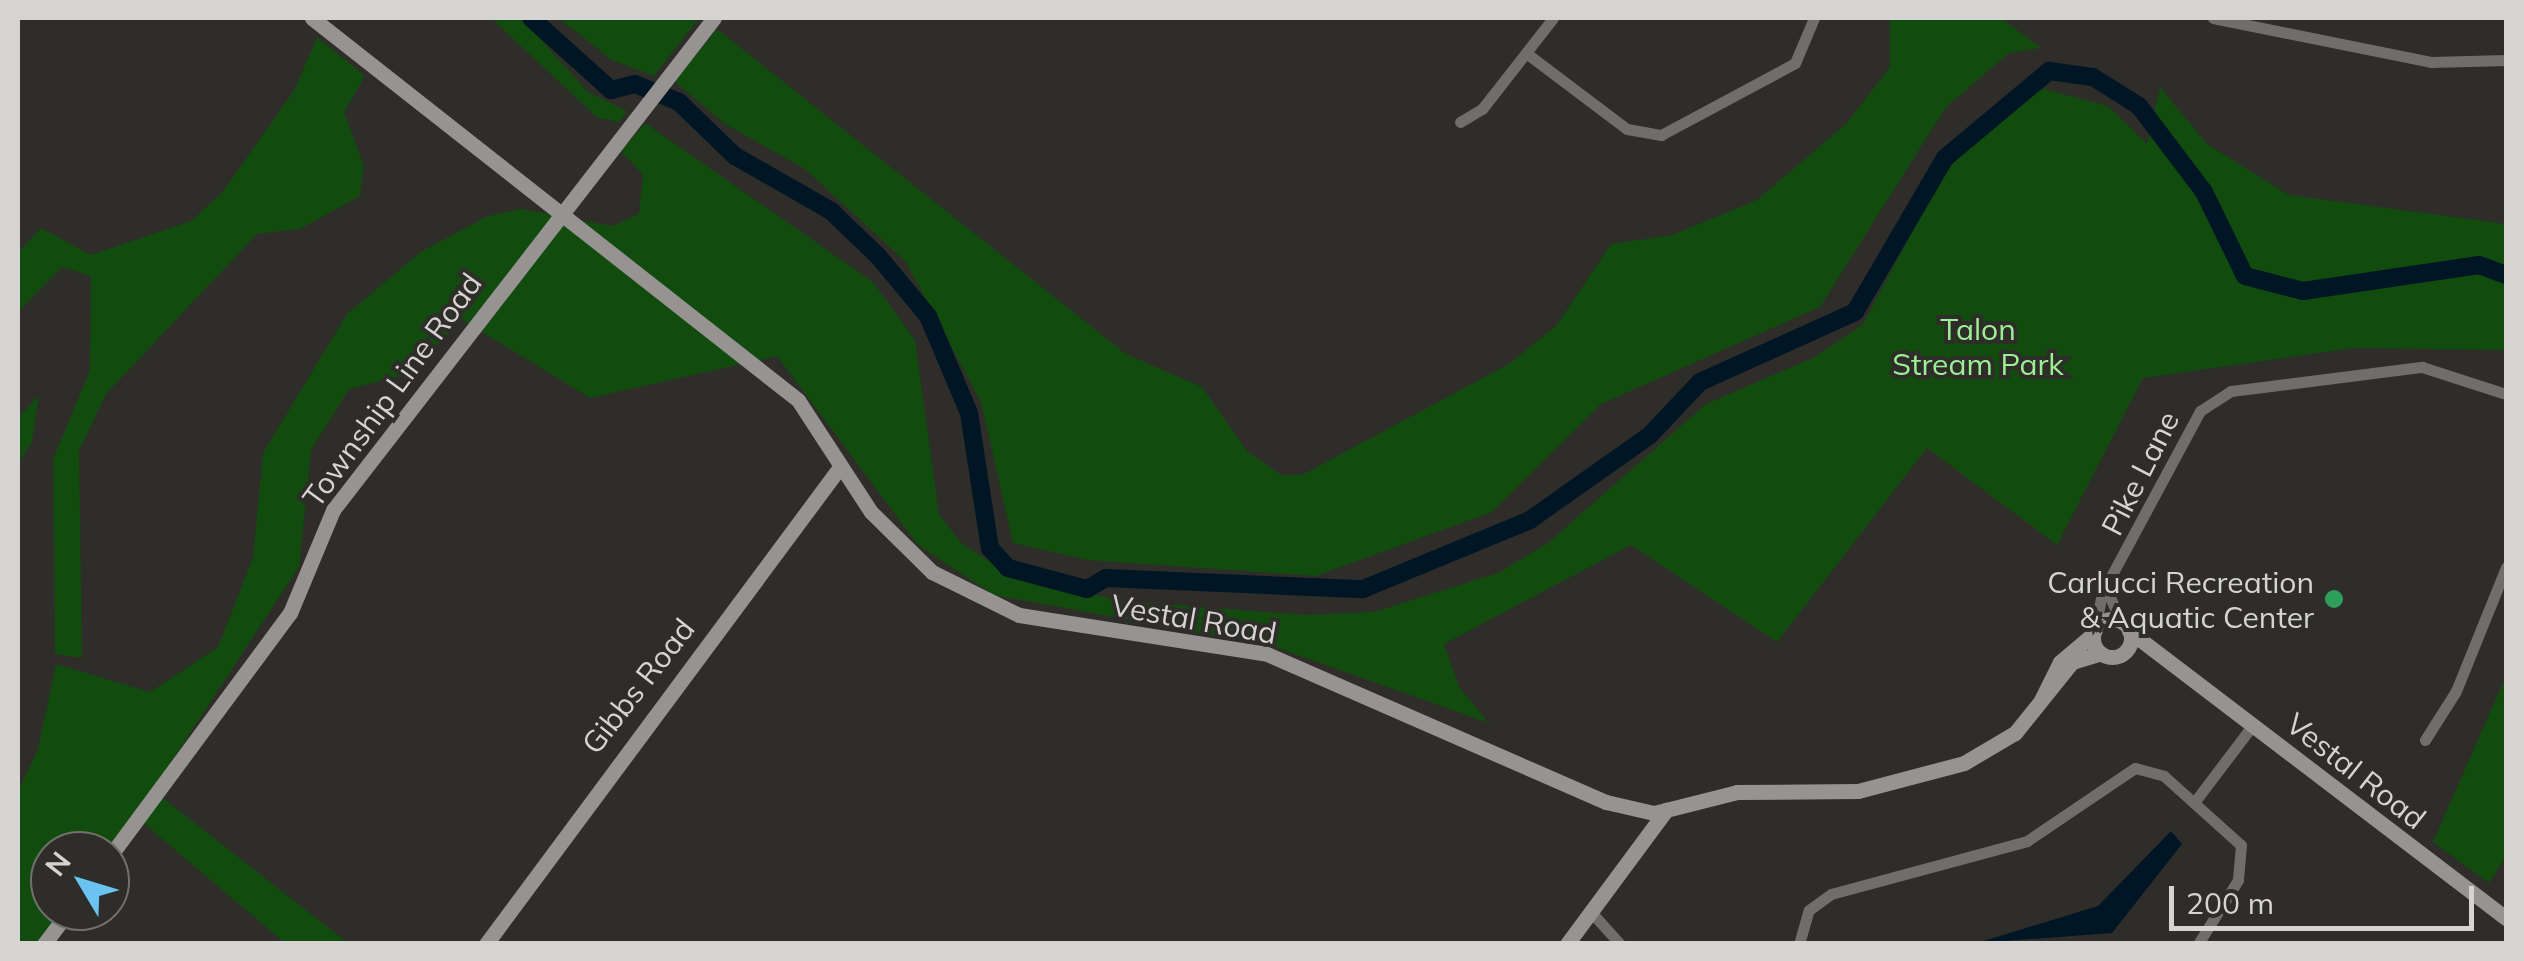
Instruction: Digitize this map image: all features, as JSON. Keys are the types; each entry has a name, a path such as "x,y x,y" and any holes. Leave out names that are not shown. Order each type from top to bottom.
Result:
{"street":[{"name":"Vestal Road","path":"312,18 798,400 840,467 902,546 994,606 1266,654 1606,802 1666,810 1702,796 1858,791 1923,774 1993,750 2041,702 2072,662 2101,653 2174,664"},
{"name":"Township Line Road","path":"129,831 290,613 333,510 561,210 714,18"},
{"path":"1460,122 1526,53 1553,18"},
{"path":"1526,53 1627,129 1661,135 1795,63 1812,40 1814,18"},
{"path":"2214,18 2431,62 2506,60"},
{"name":"Pike Lane","path":"2094,631 2107,591 2200,411 2231,392 2422,367 2506,394"},
{"name":"Gibbs Road","path":"486,944 840,467"},
{"path":"2425,740 2456,691 2506,567"},
{"path":"2107,591 2125,626 2121,654"},
{"name":"Vestal Road","path":"2125,626 2506,918"},
{"path":"2101,653 2094,631 2125,626"},
{"name":"Vestal Road","path":"2041,702 2060,662 2094,631"},
{"path":"2196,800 2252,726"},
{"path":"1799,944 1809,910 1831,894 2028,841 2128,769 2157,772 2196,800 2230,828 2243,857 2198,944"},
{"path":"1566,944 1666,810"},
{"path":"1591,912 1620,944"}],"green space":[{"path":"491,18 521,18 588,92 627,111 619,122 598,118"},
{"path":"558,18 699,18 654,76 612,60"},
{"path":"1890,18 2001,18 2041,48 2009,53 1946,107 1820,307 1601,404 1492,512 1316,576 1088,560 1013,543 981,402 906,262 805,169 725,124 674,81 717,29 1126,354 1202,387 1247,451 1281,475 1302,475 1509,364 1556,326 1611,244 1672,235 1757,200 1846,124 1890,67"},
{"path":"317,37 365,76 344,112 364,166 360,196 300,229 257,234 106,394 79,451 82,658 55,654 53,459 90,370 91,276 62,267 18,312 18,253 41,228 91,255 191,221 222,193 295,89"},
{"name":"Talon Stream Park","path":"2160,87 2207,144 2289,195 2506,224 2506,350 2353,348 2143,378 2057,545 1927,448 1777,642 1631,545 1444,644 1459,687 1489,723 1272,646 994,595 918,545 777,356 590,398 461,319 412,373 349,389 311,450 299,567 169,765 159,795 348,943 285,943 140,820 129,831 30,831 30,931 53,931 44,943 18,943 18,792 38,749 56,664 150,692 218,647 253,558 263,453 347,314 422,251 488,216 521,209 612,226 639,214 643,175 621,151 645,123 873,282 915,340 939,514 961,543 1015,578 1123,601 1306,615 1374,612 1498,573 1548,543 1706,404 1815,357 1863,324 1949,163 2040,88 2108,106 2147,144"},
{"path":"39,395 32,442 18,463 18,418"},
{"path":"2506,676 2506,856 2489,883 2433,842"}],"water":[{"path":"2171,831 2182,844 2112,933 1977,943 2098,906"}],"waterway":[{"path":"531,18 611,90 635,84 679,102 735,156 831,211 878,256 928,316 969,413 990,548 1008,568 1087,589 1106,578 1363,589 1530,520 1650,435 1700,382 1855,312 1945,158 2049,71 2093,77 2139,106 2204,192 2245,276 2303,291 2479,265 2506,275"}],"place":[{"name":"Carlucci Recreation & Aquatic Center","path":"2334,599"}]}
